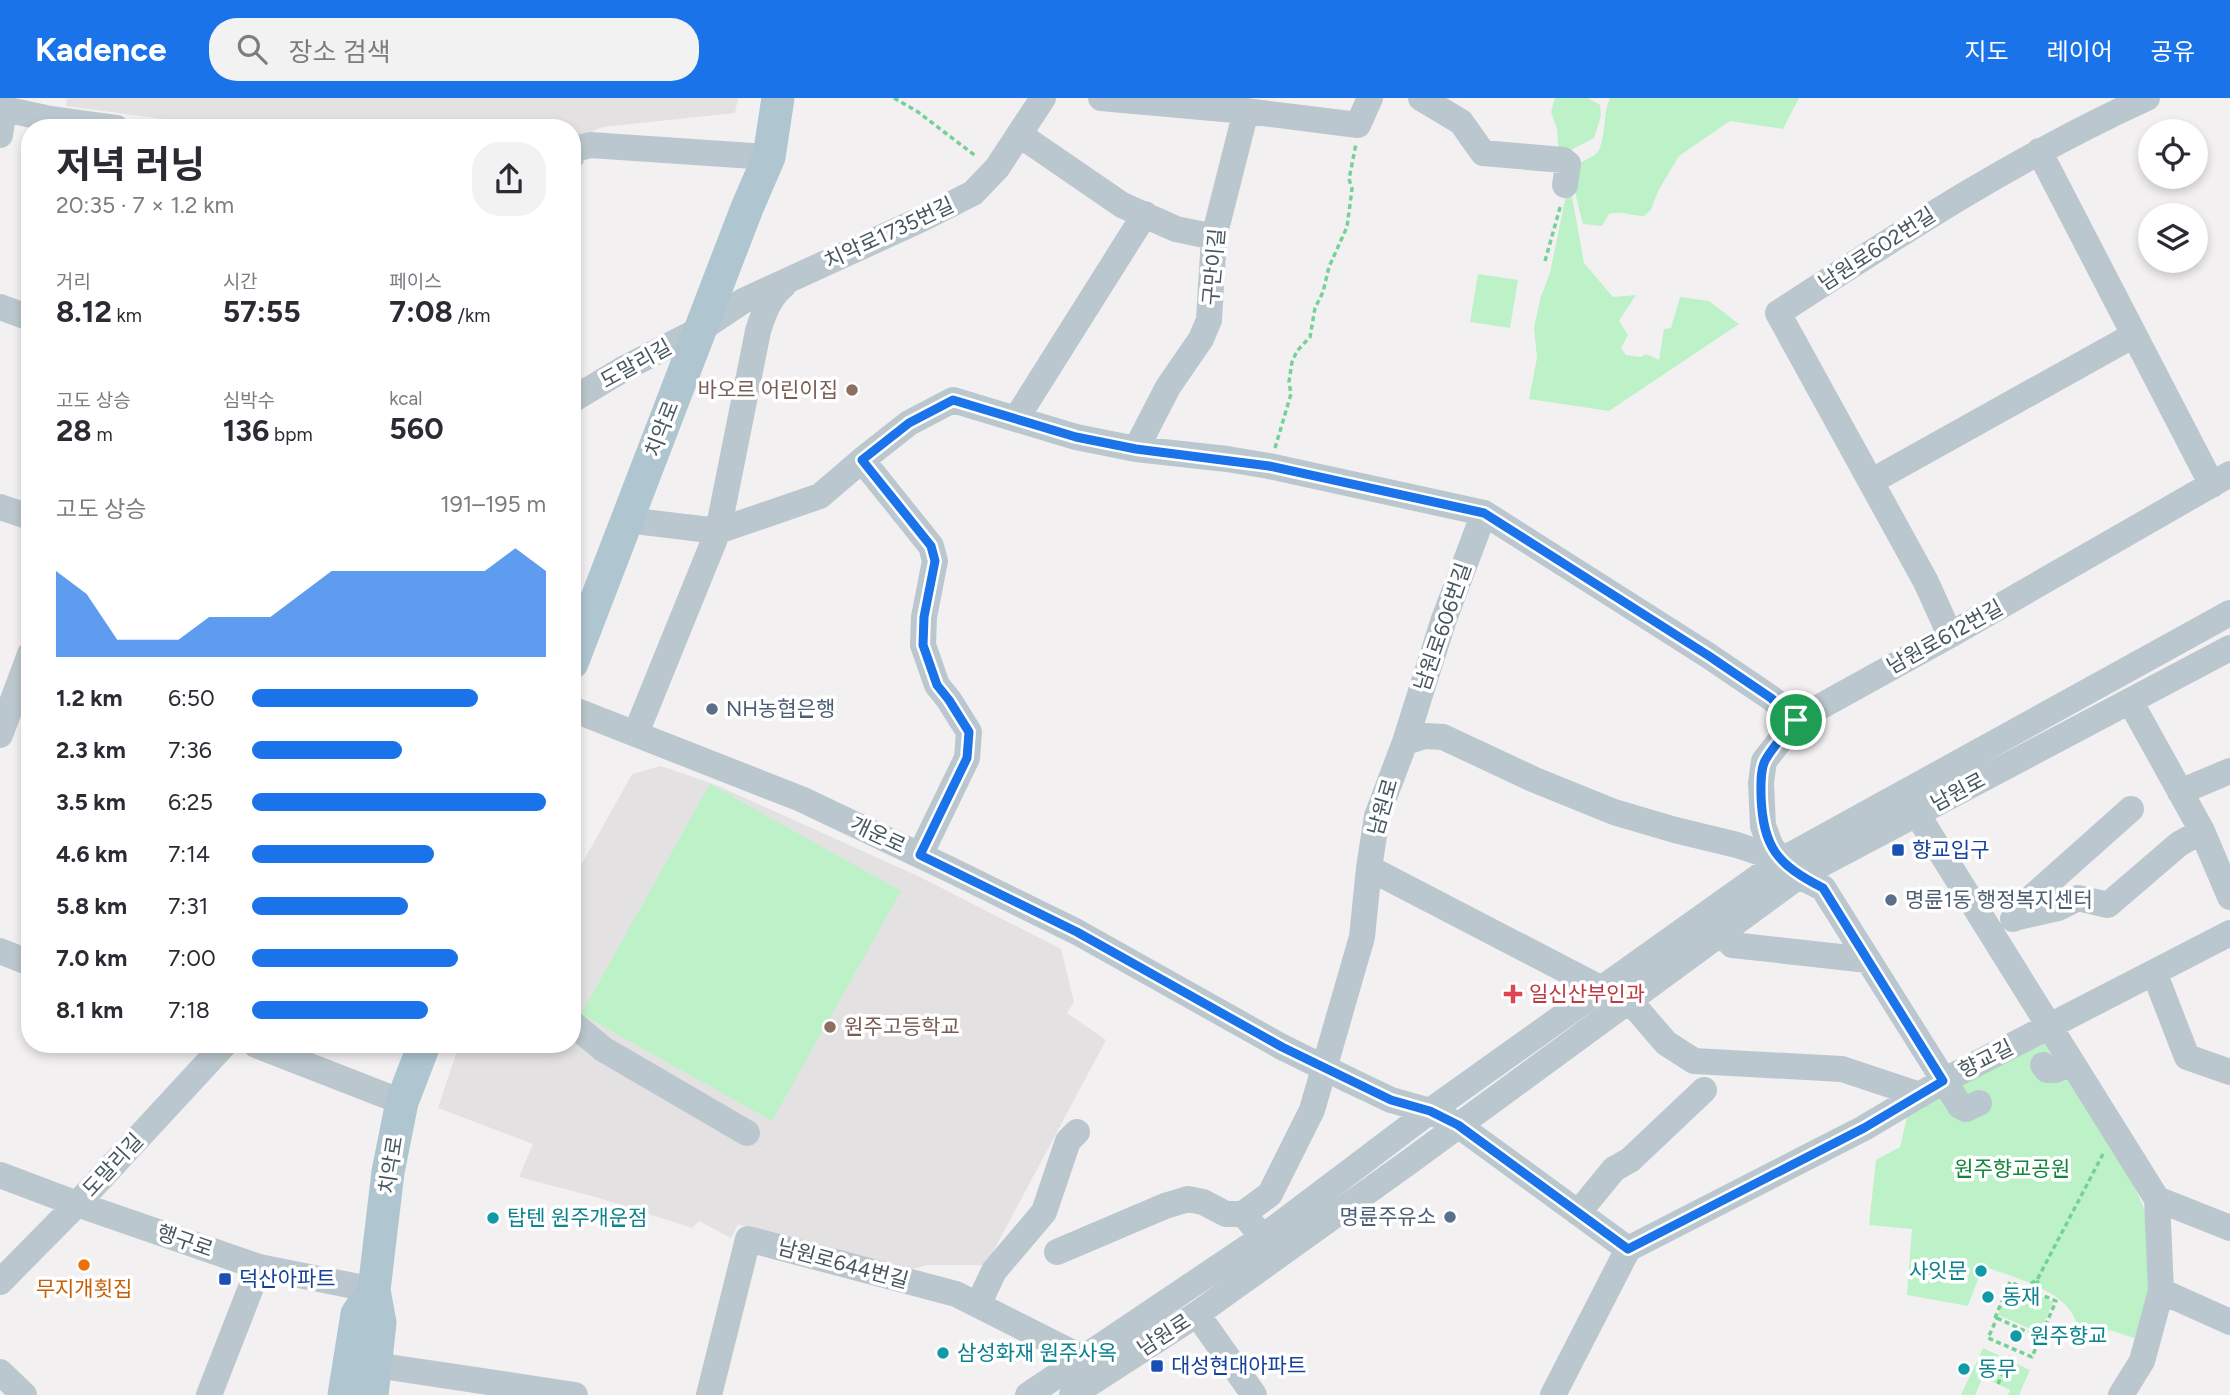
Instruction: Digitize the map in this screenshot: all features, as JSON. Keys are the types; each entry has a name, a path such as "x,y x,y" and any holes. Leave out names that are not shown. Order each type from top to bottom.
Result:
{"main road":[{"name":"치악로","path":"581,640 769,157 778,98"},
{"name":"치악로","path":"374,1380 380,1323 374,1290 388,1172 402,1102 421,1053"},
{"name":"치악로","path":"344,1395 356,1314 374,1290"}],"street":[{"name":"치악로1735번길","path":"701,330 743,301 925,218 973,193 998,168 1044,98"},
{"path":"1101,98 1259,107 1358,125 1370,98"},
{"name":"남원로602번길","path":"1950,635 1926,582 1778,313 1920,220 2039,151 2108,105 2147,98"},
{"path":"1431,101 1461,122 1483,152 1563,159 1568,164 1565,185"},
{"name":"구만이길","path":"1136,449 1168,387 1201,339 1209,320 1214,237 1259,107"},
{"path":"0,135 2,108 70,119"},
{"path":"1020,135 1122,205 1176,229 1214,237"},
{"path":"581,148 590,145 769,157"},
{"path":"2039,151 2134,335 2221,480"},
{"path":"1016,419 1145,214"},
{"path":"636,733 718,531 758,331 765,308 774,293 794,278"},
{"path":"0,307 21,315"},
{"name":"도말리길","path":"581,395 625,368 701,330"},
{"path":"1872,481 2134,335"},
{"path":"627,520 718,531 820,496 909,423 953,400 1076,437 1136,449 1269,466 1484,513 1709,656 1771,698 1796,720"},
{"path":"862,460 931,546 935,561 924,617 923,645 937,685 969,732 967,758 920,855"},
{"name":"남원로612번길","path":"1791,868 1771,847 1763,826 1761,783 1764,761 1796,720 2221,480"},
{"path":"0,507 21,514"},
{"name":"남원로606번길","path":"1405,742 1444,619 1484,513"},
{"name":"남원로","path":"1028,1395 1262,1237 1430,1111 1602,989 1791,868 2230,613"},
{"name":"남원로","path":"1072,1395 1196,1314 1721,933 1791,868 1917,814 2230,649"},
{"path":"9,720 21,682"},
{"path":"2130,701 2202,831 2230,897"},
{"name":"개운로","path":"581,712 801,799 1077,932 1282,1047 1391,1100 1430,1111"},
{"path":"1405,742 1425,736 1443,737 1535,780 1614,812 1737,845 1791,868 1823,888 1960,1106 1966,1109 1979,1103"},
{"name":"남원로","path":"1243,1214 1270,1194 1312,1110 1362,937 1377,816 1405,742"},
{"path":"2180,792 2230,771"},
{"path":"2018,917 2021,907 2131,809"},
{"path":"1917,814 2157,1199 2161,1291 2142,1361 2121,1395"},
{"path":"1988,929 2018,917 2059,908 2078,898 2108,905 2179,844 2202,831"},
{"path":"1369,868 1602,989"},
{"path":"1721,933 1731,945 1868,960"},
{"name":"향교길","path":"1628,1249 1864,1128 1943,1081 2230,933"},
{"path":"0,951 21,959"},
{"path":"2154,972 2187,1057 2230,1072"},
{"path":"1629,1000 1666,1043 1694,1062 1842,1069 1920,1095"},
{"path":"581,1031 603,1049 747,1133"},
{"name":"도말리길","path":"0,1282 77,1204 216,1053"},
{"path":"276,1053 402,1102"},
{"path":"2043,1065 2047,1070 2055,1070 2071,1063"},
{"path":"1578,1213 1614,1169 1630,1160 1704,1090"},
{"path":"1430,1111 1458,1125 1628,1249 1562,1390"},
{"path":"978,1305 994,1271 1044,1212 1068,1141 1077,1132"},
{"name":"행구로","path":"0,1175 259,1267 374,1290"},
{"path":"1057,1252 1188,1199 1203,1202 1226,1214 1243,1214 1262,1237"},
{"path":"2157,1199 2230,1228"},
{"name":"남원로644번길","path":"709,1395 748,1239 956,1294 1083,1357"},
{"path":"209,1395 259,1267"},
{"path":"2161,1291 2230,1322"},
{"path":"1196,1314 1254,1395"},
{"path":"0,1372 24,1395"},
{"path":"374,1380 575,1395"}],"path":[{"path":"894,98 918,112 976,157 998,168"},
{"path":"1269,466 1291,394 1289,382 1293,362 1297,351 1310,337 1315,308 1324,292 1329,267 1347,227 1352,189 1350,167 1358,125"},
{"path":"1545,261 1565,185"},
{"path":"2033,1291 2030,1284 2037,1280 2102,1156"},
{"path":"2010,1282 2056,1301 2032,1357 2012,1352 1988,1338 1997,1318 2010,1282"},
{"path":"1997,1318 2040,1338"},
{"path":"1998,1384 2012,1352"}],"shaded area":[{"path":"67,98 738,98 735,113 603,127 581,136 581,119 162,119 66,106"},
{"name":"원주고등학교","path":"661,766 716,785 918,876 1061,949 1074,1002 1067,1013 1106,1040 986,1265 928,1265 888,1275 738,1224 731,1238 699,1221 692,1228 599,1198 519,1177 533,1144 438,1108 456,1053 581,1053 581,864 632,774"}],"green space":[{"path":"1555,98 1588,98 1600,105 1601,116 1594,138 1559,153 1557,129 1551,112"},
{"path":"1610,98 1799,98 1783,129 1730,121 1679,156 1658,191 1651,210 1644,216 1613,213 1609,214 1602,226 1583,224 1575,177 1580,164 1599,151"},
{"path":"1569,180 1584,263 1613,297 1636,295 1619,321 1628,335 1621,348 1626,355 1641,357 1646,354 1659,360 1664,329 1671,328 1680,297 1709,301 1739,324 1609,411 1529,399 1537,358 1534,327 1550,273"},
{"path":"1478,274 1518,280 1510,328 1470,322"},
{"path":"710,784 901,891 772,1121 581,1014"},
{"name":"원주향교공원","path":"2039,1042 2051,1046 2115,1144 2149,1219 2152,1279 2139,1340 2110,1330 2100,1340 2078,1330 2066,1305 2054,1296 2026,1281 1983,1266 1968,1306 1907,1295 1912,1229 1869,1225 1876,1160 1900,1147 1909,1109"},
{"path":"2011,1284 2053,1302 2040,1333 1998,1315"},
{"path":"1983,1348 2030,1370 2019,1395 2008,1395 2010,1390 1983,1377 1975,1395 1961,1395"}],"place":[{"name":"바오르 어린이집","path":"852,390"},
{"name":"NH농협은행","path":"712,709"},
{"name":"향교입구","path":"1898,850"},
{"name":"명륜1동 행정복지센터","path":"1891,900"},
{"name":"일신산부인과","path":"1513,994"},
{"name":"원주고등학교","path":"830,1027"},
{"name":"명륜주유소","path":"1450,1217"},
{"name":"탑텐 원주개운점","path":"493,1218"},
{"name":"무지개횟집","path":"84,1265"},
{"name":"사잇문","path":"1981,1271"},
{"name":"덕산아파트","path":"225,1279"},
{"name":"동재","path":"1988,1297"},
{"name":"원주향교","path":"2016,1336"},
{"name":"삼성화재 원주사옥","path":"943,1353"},
{"name":"대성현대아파트","path":"1157,1366"},
{"name":"동무","path":"1964,1369"}],"route":[{"path":"953,400 1076,437 1136,449 1269,466 1484,513 1709,656 1771,698 1796,720 1764,761 1761,783 1763,826 1771,847 1799,876 1823,888 1943,1081 1864,1128 1628,1249 1458,1125 1430,1111 1391,1100 1282,1047 1077,932 920,855 967,758 969,732 937,685 923,645 924,617 935,561 931,546 862,460 909,423 953,400"}]}
